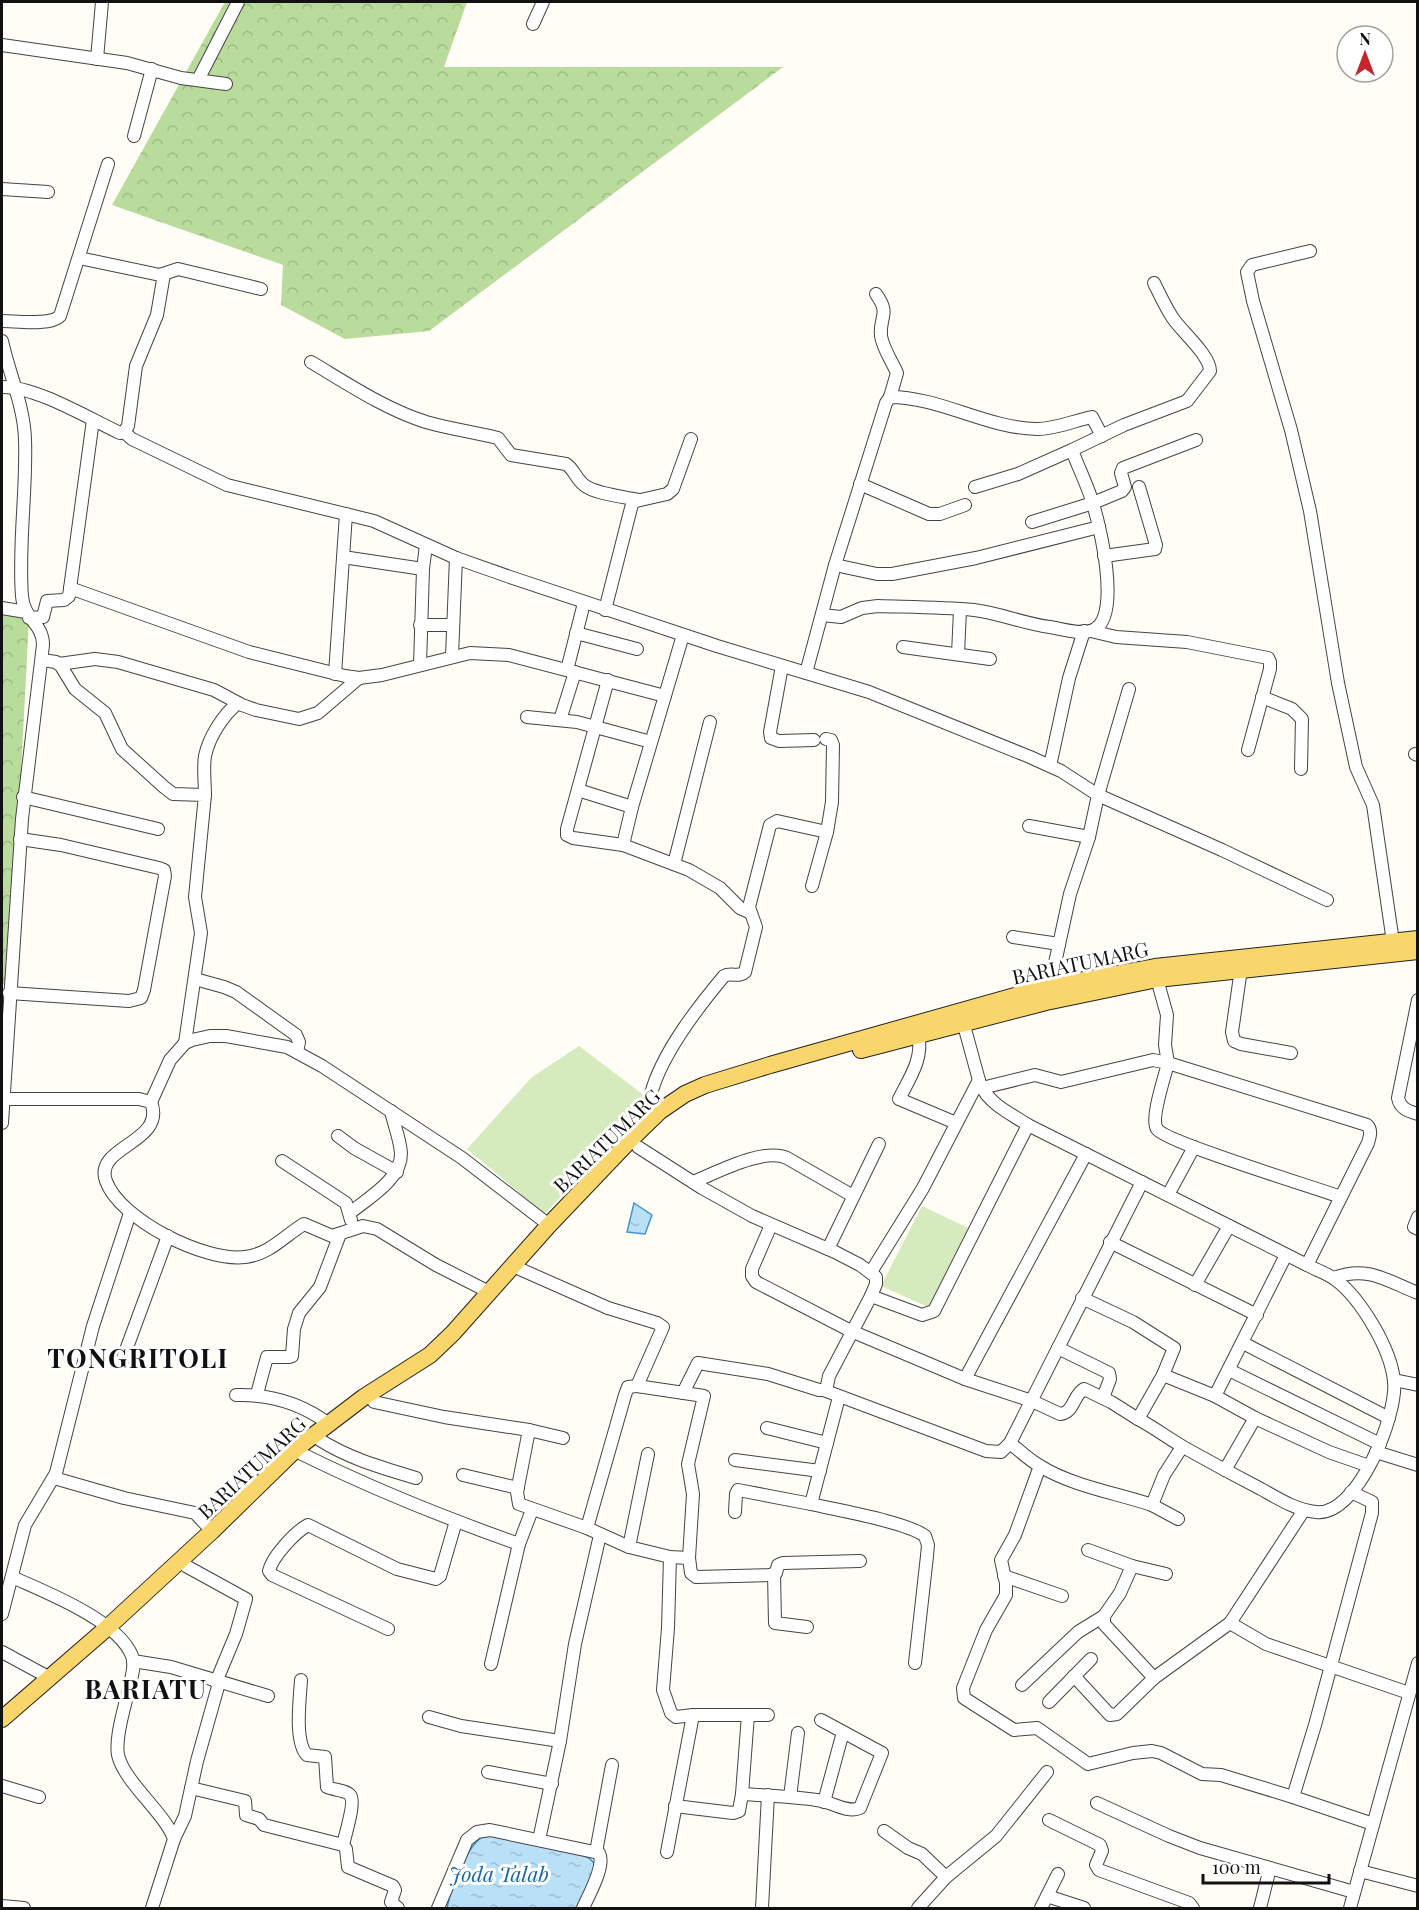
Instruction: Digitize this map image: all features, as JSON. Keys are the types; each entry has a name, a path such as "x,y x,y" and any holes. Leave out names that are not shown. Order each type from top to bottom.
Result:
{"main road":[{"name":"BARIATUMARG","path":"2,1719 186,1566 303,1454 337,1426 429,1366 517,1268 638,1147 682,1107 701,1097 775,1072 962,1017 1155,967 1418,939"},
{"name":"BARIATUMARG","path":"1051,994 1241,969 1418,951"},
{"name":"BARIATUMARG","path":"2,1731 111,1630 297,1448 364,1397 430,1355 489,1292 517,1268 549,1226 647,1124 671,1103 705,1085 909,1033"}],"street":[{"path":"97,59 102,2"},
{"path":"198,80 238,2"},
{"path":"533,24 543,2"},
{"path":"2,45 127,63 175,76 226,84"},
{"path":"134,136 153,69"},
{"path":"2,321 57,319 62,311 108,164"},
{"path":"2,189 48,192"},
{"path":"1310,251 1252,265 1247,272 1291,430 1310,511 1338,683 1356,767 1373,805 1393,942"},
{"path":"79,258 157,274 178,269 261,289"},
{"path":"124,432 128,426 136,366 157,315 164,274"},
{"path":"975,487 1018,474 1124,425 1187,401 1210,371 1210,365 1169,312 1154,283"},
{"path":"806,673 835,565 885,403 890,397 897,373 882,339 884,307 876,294"},
{"path":"2,340 8,387 25,438 22,595 27,615 43,636 42,660 24,797 7,987 2,1123"},
{"path":"311,362 373,399 407,415 449,429 498,438 511,455 566,464 589,488 639,500"},
{"path":"8,387 47,399 120,433 124,432 132,439 227,485 381,523 456,558 584,603 869,692 1050,766 1098,795 1327,900"},
{"path":"890,397 936,405 982,419 1030,429 1049,428 1092,417 1102,436"},
{"path":"2,608 43,617 47,601 67,599 93,420"},
{"path":"605,610 630,507 633,502 668,494 673,489 691,440"},
{"path":"1032,522 1093,503 1122,491 1125,487 1121,473 1123,468 1196,440"},
{"path":"1050,766 1069,678 1087,631 1098,627 1105,615 1108,602 1099,527 1093,503 1072,450"},
{"path":"860,484 929,514 940,514 964,505"},
{"path":"1104,556 1155,549 1156,545 1139,487"},
{"path":"335,674 346,514"},
{"path":"835,565 877,574 892,574 976,558 1099,527"},
{"path":"420,665 420,625 426,545"},
{"path":"343,557 423,569"},
{"path":"452,656 456,558"},
{"path":"70,588 249,652 335,674 359,678 382,675 452,656 478,652 499,654 665,696"},
{"path":"560,720 571,671 576,633 584,603"},
{"path":"822,615 841,617 862,608 878,606 960,610 999,614 1045,627 1087,631 1116,637 1187,642 1266,657 1270,660 1270,665 1248,750"},
{"path":"958,654 960,610"},
{"path":"420,625 453,625"},
{"path":"576,633 637,649"},
{"path":"623,845 683,635"},
{"path":"903,647 990,658"},
{"path":"42,660 59,664 95,659 118,662 214,690 238,703 273,715 293,718 305,718 324,709 359,678"},
{"path":"59,664 75,688 105,713 119,745 127,754 173,794 205,795"},
{"path":"782,666 770,732 771,738 779,741 831,740 833,745 834,782 827,832 812,886"},
{"path":"608,680 567,835 573,838 623,845 674,864 709,880 740,908 749,912"},
{"path":"1051,994 1070,894 1089,837 1098,795 1129,689"},
{"path":"1262,697 1292,709 1300,715 1302,724 1301,769"},
{"path":"238,703 226,713 211,739 205,757 205,795 195,897 201,933 185,1043 167,1066 151,1102 153,1113 150,1126 110,1159 105,1166 105,1181 111,1192 130,1213 168,1236 218,1255 238,1258 269,1250 304,1224 328,1236 363,1226 372,1227 436,1265 489,1292"},
{"path":"527,717 560,720 595,727 651,742"},
{"path":"674,864 710,722"},
{"path":"578,790 632,807"},
{"path":"24,797 158,829"},
{"path":"647,1124 652,1089 679,1038 724,976 740,975 745,972 756,927 749,912 772,823 780,822 827,832"},
{"path":"1029,826 1089,837"},
{"path":"7,987 129,1001 141,998 165,876 162,869 154,866 61,845 20,839"},
{"path":"1014,937 1059,944"},
{"path":"1241,969 1232,1032 1234,1041 1291,1053"},
{"path":"195,979 236,992 296,1035 299,1042 297,1052"},
{"path":"1157,979 1167,1015 1165,1045 1168,1063 1154,1124 1162,1134 1341,1197"},
{"path":"1418,1000 1398,1098 1406,1110 1418,1114"},
{"path":"771,1225 752,1269 753,1278 852,1331 965,1379 1032,1401 1062,1414 1069,1411 1082,1389 1103,1398 1155,1428 1182,1447 1296,1508 1318,1513 1337,1508 1369,1466 1389,1418 1394,1395 1394,1380 1383,1347 1365,1313 1351,1293 1334,1278 1028,1125 993,1102 980,1084 962,1017"},
{"path":"909,1033 921,1046 920,1056 899,1099 956,1124"},
{"path":"185,1043 201,1037 226,1036 277,1045 297,1052 462,1158 549,1226"},
{"path":"871,1272 923,1188 956,1124 980,1084 1035,1075 1061,1082 1153,1060 1367,1125 1370,1128 1368,1143 1307,1265"},
{"path":"4,1099 139,1099 151,1102"},
{"path":"350,1213 397,1172 401,1154 391,1111"},
{"path":"871,1296 922,1314 934,1311 1028,1125"},
{"path":"338,1136 354,1148 397,1172"},
{"path":"828,1249 879,1144"},
{"path":"638,1147 693,1182 771,1225 828,1249 871,1272 876,1280 871,1296 829,1376 826,1390"},
{"path":"1168,1195 1194,1147"},
{"path":"693,1182 758,1158 777,1154 853,1196"},
{"path":"965,1379 1086,1154"},
{"path":"282,1161 346,1203 353,1229"},
{"path":"683,1393 698,1363 768,1374 819,1390 826,1390 839,1397 992,1453 1001,1452 1010,1443 1032,1401 1142,1182"},
{"path":"2,1614 25,1525 54,1478 93,1326 130,1213"},
{"path":"1418,1217 1414,1227 1418,1229"},
{"path":"1196,1285 1229,1226"},
{"path":"257,1394 267,1357 292,1356 294,1329 299,1313 320,1287 340,1234"},
{"path":"122,1361 168,1236"},
{"path":"1110,1242 1257,1315"},
{"path":"1215,1396 1286,1255"},
{"path":"517,1268 608,1308 657,1323 663,1327 637,1386"},
{"path":"1334,1278 1361,1272 1418,1293"},
{"path":"1082,1298 1133,1322 1174,1348 1163,1375 1138,1419"},
{"path":"1243,1343 1389,1418"},
{"path":"1058,1348 1109,1373 1110,1379 1103,1398"},
{"path":"1229,1370 1378,1448 1418,1465"},
{"path":"1163,1375 1215,1396 1255,1418 1329,1452 1369,1466"},
{"path":"1394,1380 1418,1385"},
{"path":"587,1528 628,1387 637,1386 704,1396 688,1464 693,1494 689,1558 691,1573 696,1577 774,1574"},
{"path":"236,1395 257,1394 307,1409 329,1424"},
{"path":"811,1504 839,1397"},
{"path":"374,1402 563,1438"},
{"path":"1226,1470 1255,1418"},
{"path":"767,1428 827,1443"},
{"path":"529,1430 518,1488 519,1504 587,1528 629,1547 670,1557 689,1558"},
{"path":"320,1440 361,1461 416,1478"},
{"path":"1010,1443 1040,1466 1074,1482 1152,1505 1178,1519"},
{"path":"1152,1505 1164,1475 1182,1447"},
{"path":"303,1454 346,1476 519,1544"},
{"path":"629,1547 648,1454"},
{"path":"735,1460 820,1471"},
{"path":"1040,1466 1012,1540 1001,1560 1006,1595 986,1630 963,1688 963,1695 968,1701 1014,1730 1037,1728 1088,1764 1133,1753 1152,1751 1161,1753 1202,1774 1221,1775 1373,1824"},
{"path":"463,1475 518,1488"},
{"path":"54,1478 124,1498 195,1513 212,1531"},
{"path":"735,1512 738,1490 811,1504 892,1524 925,1536 928,1545 915,1663"},
{"path":"1293,1797 1373,1508 1372,1502 1351,1492"},
{"path":"491,1664 519,1544 532,1510"},
{"path":"1074,1676 1112,1716 1117,1714 1154,1678 1230,1623 1304,1510"},
{"path":"388,1629 272,1575 269,1571 270,1566 284,1546 308,1526 397,1569 436,1579 440,1576 456,1521"},
{"path":"539,1840 560,1741 575,1644 600,1535"},
{"path":"1089,1550 1132,1566 1166,1574"},
{"path":"670,1557 669,1618 663,1690 672,1716 768,1715"},
{"path":"807,1627 775,1623 774,1574 780,1563 860,1561"},
{"path":"152,1908 174,1839 185,1816 218,1682 246,1599 186,1566"},
{"path":"1022,1685 1078,1632 1104,1616 1120,1593 1132,1566"},
{"path":"1004,1576 1062,1596"},
{"path":"12,1577 69,1603 111,1630 128,1649 133,1661 118,1740 118,1755 174,1839"},
{"path":"1104,1616 1105,1627 1154,1678"},
{"path":"1230,1623 1266,1644 1409,1693"},
{"path":"2,1652 50,1678"},
{"path":"1049,1702 1091,1659"},
{"path":"133,1661 171,1668 268,1696"},
{"path":"1350,1908 1418,1663"},
{"path":"301,1680 300,1722 303,1750 307,1755 325,1757 327,1787 349,1794 352,1798 352,1808 343,1845"},
{"path":"667,1852 693,1715"},
{"path":"675,1806 736,1812 740,1809 748,1715"},
{"path":"429,1717 461,1726 560,1741"},
{"path":"742,1794 790,1797 858,1809 882,1756 881,1751 821,1720"},
{"path":"824,1802 843,1732"},
{"path":"790,1797 798,1733"},
{"path":"596,1852 612,1765"},
{"path":"488,1772 552,1784"},
{"path":"918,1908 946,1877 996,1836 1047,1772"},
{"path":"2,1786 39,1797"},
{"path":"191,1788 245,1801 246,1815 260,1820 264,1825 343,1845 346,1849 349,1868 393,1886 395,1890 392,1904 398,1908"},
{"path":"762,1908 768,1795"},
{"path":"1097,1803 1189,1844 1354,1892"},
{"path":"1049,1820 1100,1845 1101,1851 1096,1865 1099,1870 1189,1903 1193,1908"},
{"path":"438,1908 460,1854 472,1835 490,1830 596,1852 601,1855 601,1864 583,1908"},
{"path":"884,1831 908,1848 922,1854 946,1877"},
{"path":"1260,1908 1270,1868"},
{"path":"1360,1871 1418,1886"},
{"path":"1041,1908 1058,1874"},
{"path":"1047,1896 1084,1908"},
{"path":"2,1906 24,1908"}],"green space":[{"path":"225,2 467,2 444,67 783,67 429,331 345,339 281,305 283,265 112,205"},
{"path":"2,613 29,618 10,985 2,984"},
{"path":"579,1046 649,1099 545,1214 467,1149 532,1077"},
{"path":"922,1206 968,1228 928,1307 881,1286"}],"water":[{"path":"634,1203 652,1215 645,1234 627,1232"},
{"name":"Joda Talab","path":"485,1835 575,1852 589,1858 596,1865 580,1908 447,1908 466,1857 478,1840"}],"district":[{"name":"TONGRITOLI","path":"138,1357"},
{"name":"BARIATU","path":"146,1688"}]}
